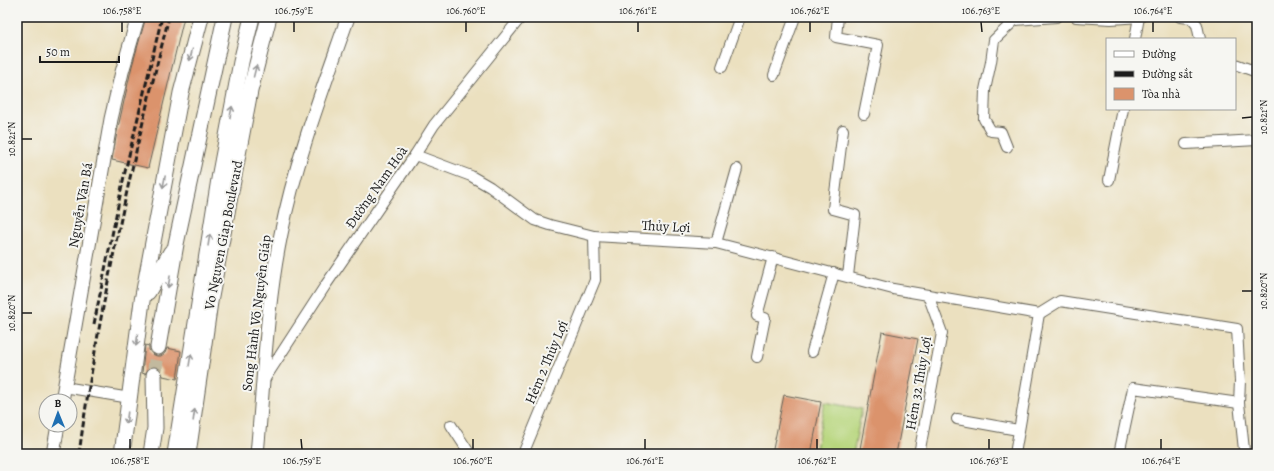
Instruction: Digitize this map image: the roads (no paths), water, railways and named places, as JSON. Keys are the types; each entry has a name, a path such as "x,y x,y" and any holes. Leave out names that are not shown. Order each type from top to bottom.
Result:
{"highway":[{"path":"122,454 142,301 181,93 201,17"},
{"path":"158,347 176,244 225,17"},
{"name":"Vo Nguyen Giap Boulevard","path":"175,454 220,172 241,62 252,17"},
{"name":"Vo Nguyen Giap Boulevard","path":"188,454 210,302 250,91 269,17"},
{"path":"142,301 176,244"},
{"path":"151,454 156,428 154,375"}],"main road":[{"name":"Nguyễn Văn Bá","path":"63,393 111,119 122,72 138,17"},
{"name":"Song Hành Võ Nguyên Giáp","path":"257,454 274,271 288,200 308,129 348,17"},
{"path":"53,454 57,433"},
{"path":"115,454 125,438"}],"street":[{"name":"Đường Nam Hoà","path":"264,380 325,286 434,125 521,17"},
{"path":"722,67 740,17"},
{"path":"774,75 795,17"},
{"path":"838,17 836,37 878,45 864,114"},
{"path":"997,17 1015,20 1056,17"},
{"path":"1076,17 1111,19 1139,17 1135,38"},
{"path":"1180,17 1191,18 1197,25 1200,38"},
{"path":"1007,147 1001,132 991,131 984,119 985,90 994,40 1015,20"},
{"path":"1236,64 1257,72"},
{"path":"1109,180 1123,110"},
{"path":"844,130 833,209 855,216 848,276"},
{"path":"1186,144 1257,140"},
{"name":"Thủy Lợi","path":"415,155 471,176 490,187 535,220 550,225 594,236 716,243 893,288 1039,314"},
{"path":"716,243 737,168"},
{"name":"Hẻm 2 Thủy Lợi","path":"523,454 595,280 596,261 594,236"},
{"path":"757,357 765,318 757,316 772,257"},
{"path":"812,352 834,273"},
{"name":"Hẻm 32 Thủy Lợi","path":"919,454 942,333 928,295"},
{"path":"1014,454 1039,314 1060,301 1237,329 1240,381 1239,403 1244,454"},
{"path":"64,388 130,398"},
{"path":"1119,454 1133,388 1239,403"},
{"path":"957,419 1018,430"},
{"path":"451,424 470,454"}],"tunnel":[{"path":"154,375 158,347"}],"railway":[{"path":"94,324 124,176 162,17"},
{"path":"79,454 96,344 118,234 142,125 169,17"}]}
